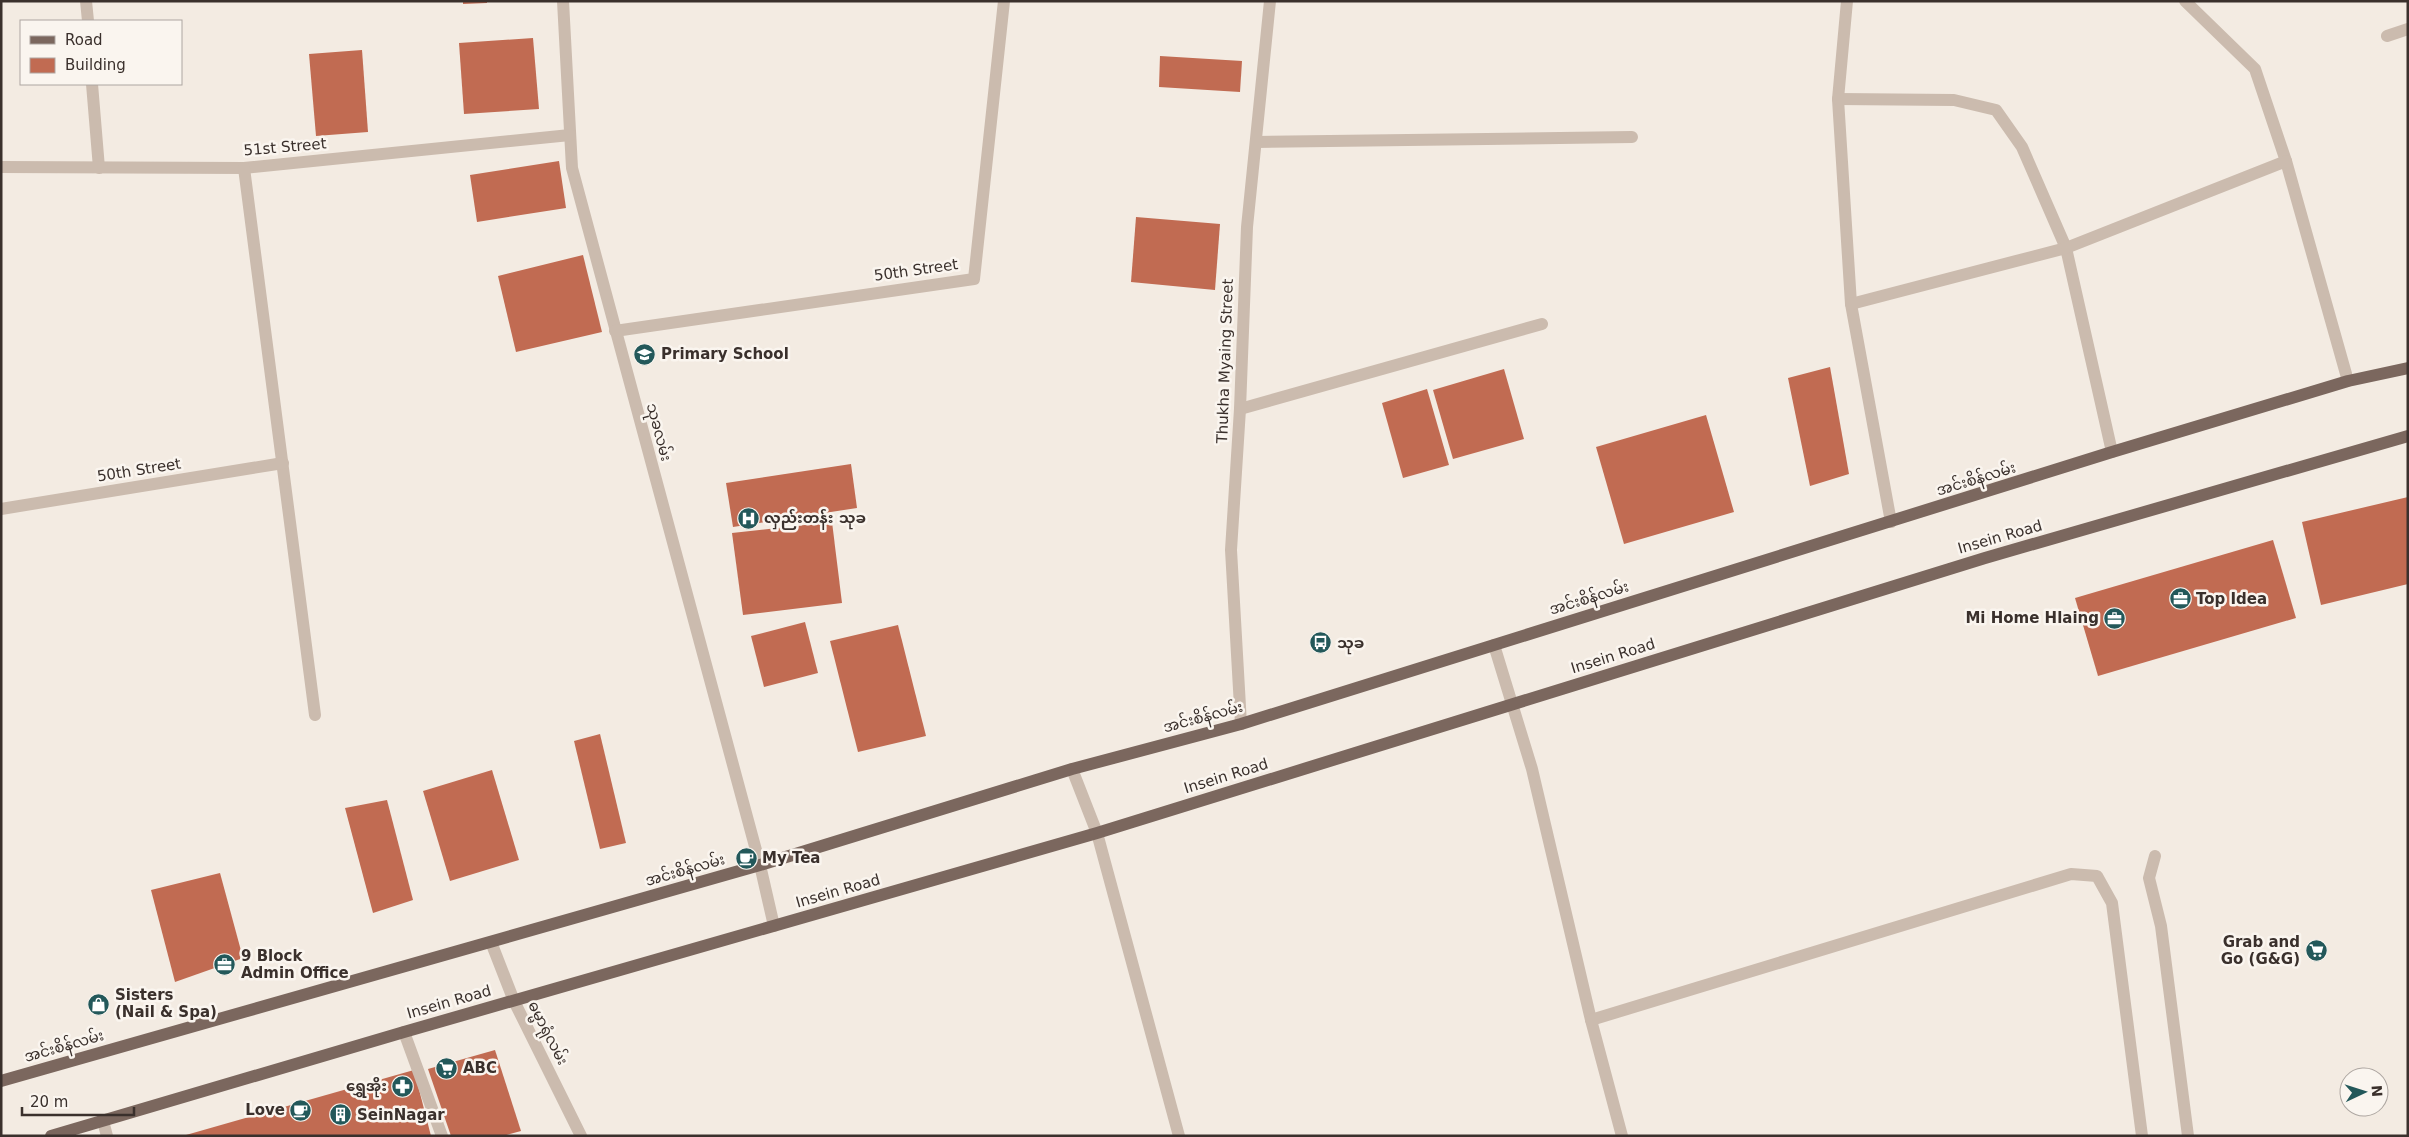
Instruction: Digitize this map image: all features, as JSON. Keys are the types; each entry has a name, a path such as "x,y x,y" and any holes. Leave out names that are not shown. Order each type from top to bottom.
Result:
{"main road":[{"name":"အင်းစိန်လမ်း","path":"1,1081 760,865 1072,769 1241,724 2112,452 2348,381 2408,368"},
{"name":"Insein Road","path":"51,1136 404,1032 1097,833 1985,558 2408,436"}],"street":[{"path":"86,1 88,20"},
{"name":"သုခလမ်း","path":"563,1 572,168 760,865 774,926"},
{"name":"50th Street","path":"615,330 974,279 1004,1"},
{"name":"Thukha Myaing Street","path":"1241,724 1231,550 1240,410 1247,227 1270,1"},
{"path":"1847,1 1838,99 1851,304 1891,522"},
{"path":"2185,1 2255,69 2286,161 2348,381"},
{"path":"2387,36 2408,29"},
{"path":"92,85 99,168"},
{"path":"1838,99 1954,100 1996,110 2022,147 2066,248 2112,452"},
{"name":"51st Street","path":"1,167 244,168 570,135"},
{"path":"1256,142 1632,137"},
{"path":"1851,304 2066,248 2286,161"},
{"path":"244,168 315,715"},
{"path":"1240,410 1542,324"},
{"name":"50th Street","path":"1,509 282,463"},
{"path":"1494,645 1532,769 1591,1020 1622,1136"},
{"path":"1072,769 1097,833 1179,1136"},
{"path":"2154,856 2149,878 2161,926 2188,1136"},
{"path":"1591,1020 2071,874 2097,876 2112,903 2142,1136"},
{"name":"ဓမ္မာရုံလမ်း","path":"491,942 514,1001 581,1136"},
{"path":"404,1032 442,1136"},
{"path":"103,1121 107,1136"}],"building":[{"path":"463,1 487,1 487,3 463,4"},
{"path":"533,38 539,109 464,114 459,43"},
{"path":"362,50 368,132 316,136 309,54"},
{"path":"1160,56 1242,61 1240,92 1159,87"},
{"path":"559,161 566,208 477,222 470,175"},
{"path":"1136,217 1220,224 1215,290 1131,282"},
{"path":"583,255 602,332 516,352 498,276"},
{"path":"1830,367 1849,474 1810,486 1788,378"},
{"path":"1504,369 1524,439 1453,459 1433,390"},
{"path":"1427,389 1449,465 1403,478 1382,403"},
{"path":"1706,415 1734,512 1624,544 1596,447"},
{"path":"851,464 857,508 733,527 726,483"},
{"path":"2408,497 2408,584 2321,605 2302,522"},
{"path":"832,522 842,603 743,615 732,533"},
{"path":"2273,540 2296,618 2098,676 2075,598"},
{"path":"805,622 818,673 764,687 751,636"},
{"path":"898,625 926,736 858,752 830,641"},
{"path":"600,734 626,843 600,849 574,741"},
{"path":"492,770 519,860 450,881 423,791"},
{"path":"387,800 413,900 373,913 345,808"},
{"path":"220,873 243,958 175,982 151,890"},
{"path":"495,1050 521,1131 503,1136 451,1136 428,1069"},
{"name":"SeinNagar","path":"414,1070 431,1136 186,1136 186,1135"}],"place":[{"name":"Primary School","path":"645,354"},
{"name":"လှည်းတန်း သုခ","path":"748,518"},
{"name":"Top Idea","path":"2180,599"},
{"name":"Mi Home Hlaing","path":"2115,618"},
{"name":"သုခ","path":"1321,643"},
{"name":"My Tea","path":"746,858"},
{"name":"Grab and Go (G&G)","path":"2316,951"},
{"name":"9 Block Admin Office","path":"225,965"},
{"name":"Sisters (Nail & Spa)","path":"99,1004"},
{"name":"ABC","path":"447,1068"},
{"name":"ရွှေအိုး","path":"403,1086"},
{"name":"Love","path":"301,1110"},
{"name":"SeinNagar","path":"341,1115"}]}
